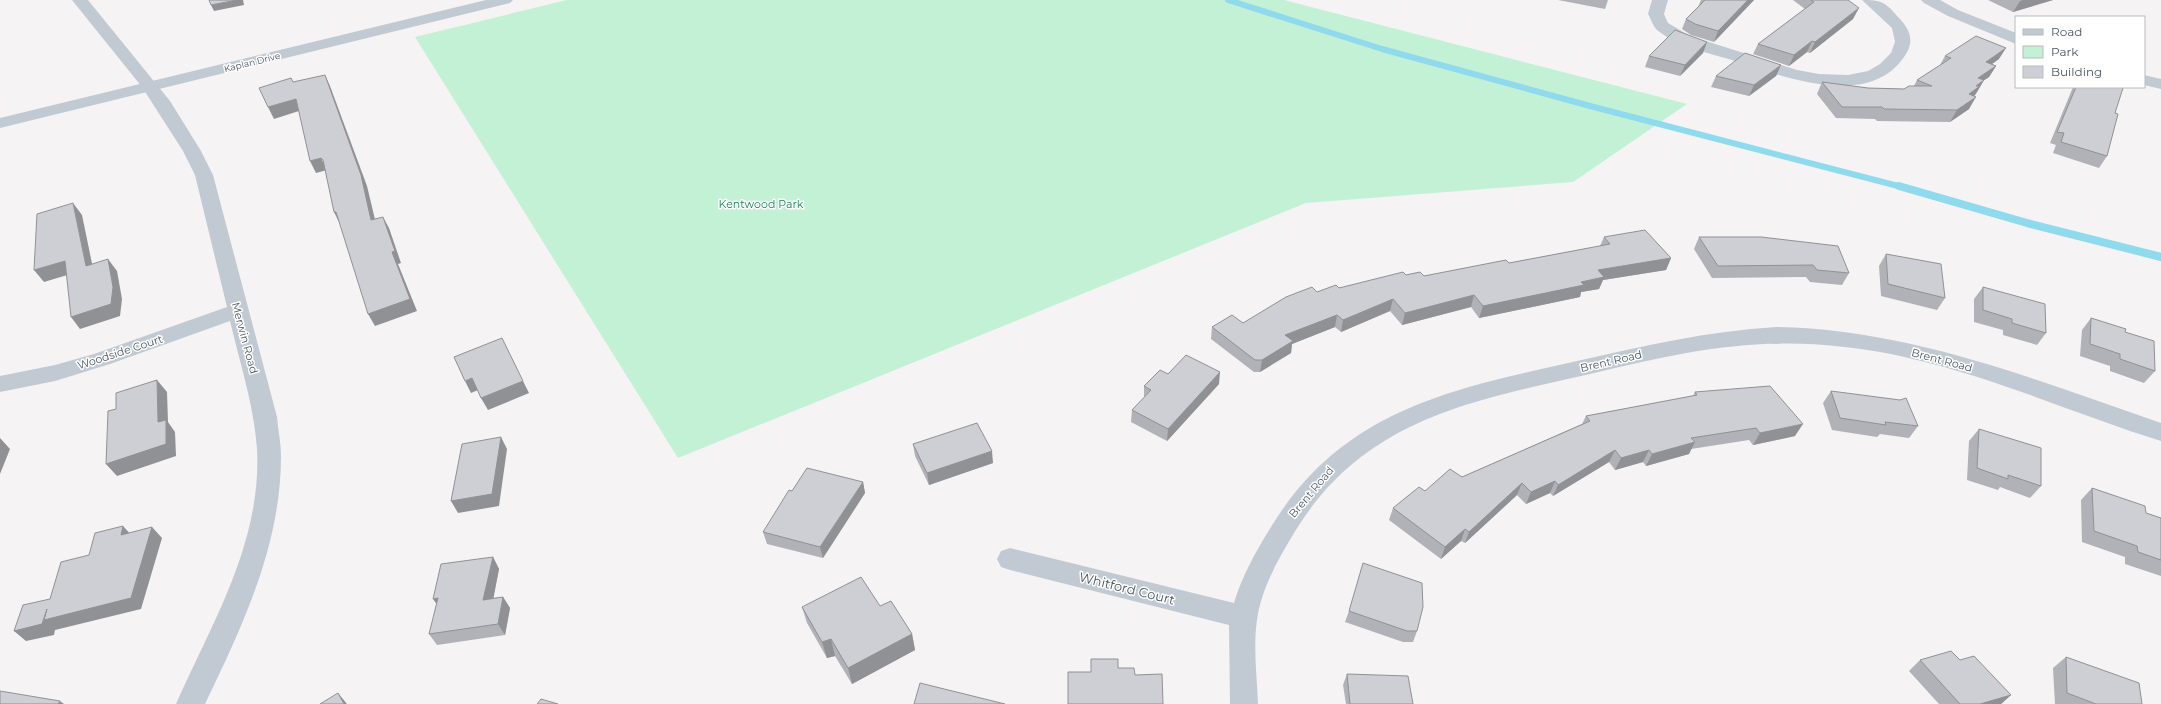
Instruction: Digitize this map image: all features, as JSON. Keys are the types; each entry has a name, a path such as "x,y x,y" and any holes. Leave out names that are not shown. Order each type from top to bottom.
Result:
{"street":[{"name":"Merwin Road","path":"80,0 152,86 195,154 204,175 265,417 269,456 266,494 259,534 247,579 231,622 190,704"},
{"name":"Kaplan Drive","path":"0,124 504,0"},
{"path":"1660,0 1656,14 1662,26 1684,39 1793,74 1827,80 1858,79 1874,75 1889,67 1898,55 1903,35 1896,24 1870,0"},
{"path":"1929,0 1953,13 2015,39"},
{"path":"2145,80 2161,84"},
{"name":"Woodside Court","path":"0,384 55,373 102,359 238,311"},
{"name":"Brent Road","path":"1244,704 1244,617 1263,565 1290,515 1334,465 1381,430 1414,413 1473,394 1680,345 1727,338 1801,335 1872,344 1924,354 1970,367 2161,432"},
{"name":"Whitford Court","path":"1010,559 1244,617"}],"green space":[{"name":"Kentwood Park","path":"567,0 1284,0 1687,104 1573,182 1306,203 678,458 415,37"}],"building":[{"path":"209,0 237,0 211,5"},
{"path":"1705,0 1748,0 1718,31 1695,24 1686,19"},
{"path":"1811,0 1848,0 1859,8 1815,42 1812,41 1794,55 1758,44 1814,2"},
{"path":"1675,30 1707,42 1685,65 1649,56"},
{"path":"1976,36 2006,48 1986,62 1996,66 1978,78 1984,80 1976,86 1980,86 1969,94 1976,97 1957,110 1842,107 1822,82 1868,88 1904,89 1909,86 1932,86 1917,80 1951,58 1945,56"},
{"path":"1745,53 1781,65 1754,85 1716,76"},
{"path":"325,75 361,175 371,220 383,217 395,251 392,252 410,299 368,314 336,212 334,212 323,160 321,158 310,161 296,99 268,107 259,88 291,78 293,82"},
{"path":"2076,88 2123,88 2115,113 2118,114 2107,156 2061,142 2064,133 2057,132"},
{"path":"73,203 86,266 108,259 113,287 111,304 71,317 65,261 34,270 37,214"},
{"path":"1645,230 1671,258 1598,270 1604,277 1581,282 1584,285 1483,306 1474,295 1405,313 1393,299 1343,320 1337,315 1285,335 1293,341 1262,360 1255,360 1212,327 1232,315 1243,323 1286,297 1312,287 1317,292 1336,285 1339,288 1403,272 1406,275 1420,272 1424,276 1506,260 1509,263 1610,244 1604,237"},
{"path":"1699,237 1761,237 1838,246 1849,273 1817,270 1813,265 1718,266"},
{"path":"1886,254 1941,264 1945,298 1888,284"},
{"path":"1983,287 2045,304 2046,333 2012,323 2012,319 1983,310"},
{"path":"2091,318 2126,329 2125,332 2154,341 2155,371 2120,359 2120,354 2090,344"},
{"path":"502,338 523,381 481,398 472,378 465,381 454,357"},
{"path":"1186,355 1220,372 1168,429 1132,410 1151,390 1144,386 1160,370 1168,374"},
{"path":"157,380 158,422 166,420 166,444 106,464 108,411 116,409 116,393"},
{"path":"1770,386 1803,424 1760,433 1756,428 1691,438 1695,442 1652,454 1649,450 1621,458 1615,450 1558,485 1555,481 1531,492 1522,483 1469,532 1465,529 1445,547 1393,508 1419,487 1425,491 1450,469 1462,477 1590,421 1586,416 1697,395 1695,392"},
{"path":"1831,391 1900,400 1906,398 1918,426 1885,422 1886,425 1840,418"},
{"path":"977,423 992,451 927,473 913,444"},
{"path":"1979,429 2041,448 2041,486 2008,475 2008,479 1977,468"},
{"path":"501,437 492,494 451,501 462,444"},
{"path":"807,468 863,482 820,547 763,532 789,490 792,491"},
{"path":"2092,488 2145,506 2146,513 2161,518 2161,560 2138,552 2137,546 2094,531"},
{"path":"123,526 121,535 152,527 131,598 44,620 47,609 42,624 14,631 23,605 50,599 61,562 89,555 95,533"},
{"path":"493,557 483,600 503,597 498,624 429,634 438,598 433,599 441,564"},
{"path":"1363,563 1422,583 1423,607 1417,631 1407,631 1349,611"},
{"path":"861,577 880,606 891,601 912,634 848,668 831,639 822,642 802,607"},
{"path":"1951,651 1960,660 1974,656 2011,695 1980,704 1960,704 1920,660"},
{"path":"2066,657 2139,683 2142,704 2096,704 2067,693"},
{"path":"1091,659 1118,659 1118,668 1134,668 1135,675 1162,674 1163,704 1068,704 1068,672 1091,672"},
{"path":"1347,674 1408,676 1413,704 1350,704"},
{"path":"920,683 1005,704 914,704"},
{"path":"0,691 60,701 58,704 0,704"},
{"path":"338,693 344,704 320,704"},
{"path":"541,699 558,704 537,704"}],"waterway":[{"path":"1228,0 1382,49 1590,106 1902,187"},
{"path":"1899,186 2027,223 2161,257"}]}
